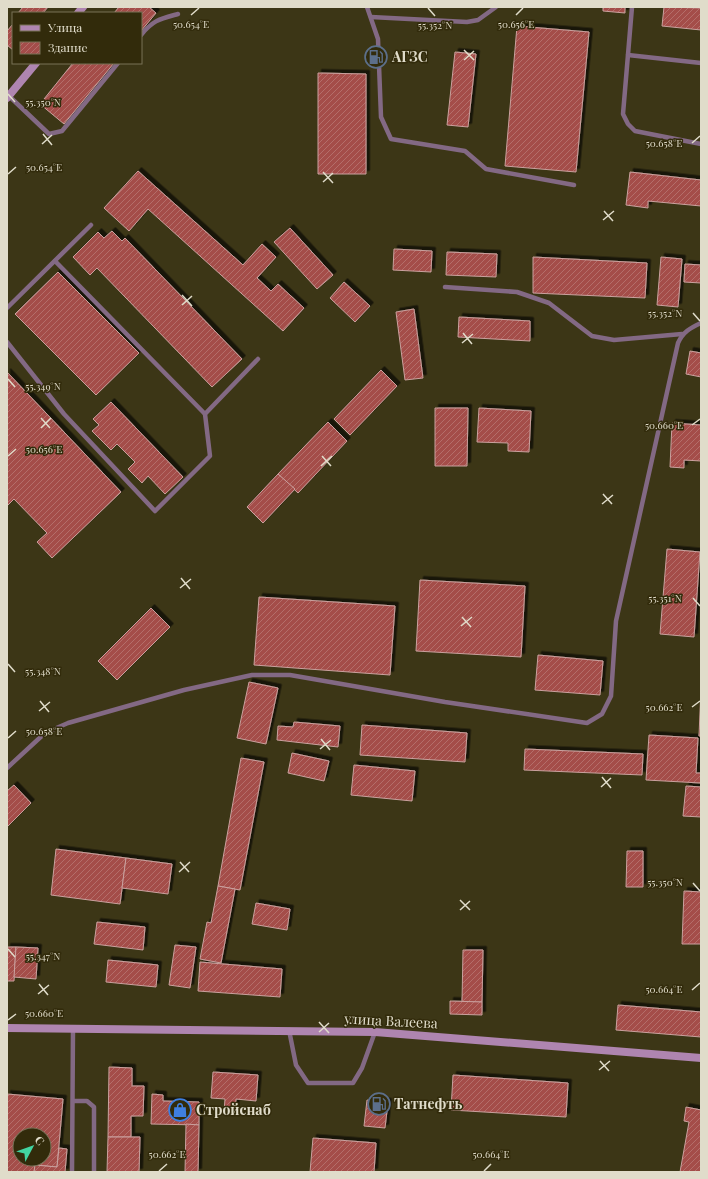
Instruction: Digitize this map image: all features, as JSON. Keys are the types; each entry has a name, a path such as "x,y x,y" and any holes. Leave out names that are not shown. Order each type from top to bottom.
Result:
{"main road":[{"path":"8,97 35,64"},
{"name":"улица Валеева","path":"7,1028 375,1032 701,1058"}],"lane":[{"path":"367,7 378,39 380,117 392,139 465,151 486,169 574,185"},
{"path":"371,17 467,22 478,20 496,7"},
{"path":"632,7 623,114 628,124 635,131 701,144"},
{"path":"142,34 150,24 159,19 178,14"},
{"path":"628,55 701,63"},
{"path":"8,97 49,134 62,131 117,64"},
{"path":"7,308 91,225"},
{"path":"7,342 64,414 154,512 210,456 205,414 55,261"},
{"path":"445,287 516,292 550,303 592,336 614,340 682,334"},
{"path":"7,768 45,733 68,723 184,690 252,675 290,675 445,702 587,723 602,714 611,696 616,620 678,343 682,334 689,328 701,323"},
{"path":"205,414 258,359"},
{"path":"72,1172 73,1028"},
{"path":"289,1030 296,1065 308,1083 353,1083 362,1068 375,1032"},
{"path":"72,1101 87,1101 94,1107 94,1172"}],"building":[{"path":"23,7 48,7 44,12 19,12"},
{"path":"119,7 149,7 156,13 142,30 142,12 115,12"},
{"path":"603,7 625,7 625,13 603,11"},
{"path":"664,7 701,8 701,30 662,26"},
{"path":"12,25 12,49 7,45 7,31"},
{"path":"517,26 589,32 576,172 505,166"},
{"path":"455,52 476,54 468,127 447,125"},
{"path":"72,64 113,64 64,124 40,104"},
{"path":"318,73 366,74 366,174 318,174"},
{"path":"138,171 243,265 262,244 276,257 257,278 271,291 278,284 304,308 283,331 148,209 129,231 104,208"},
{"path":"630,172 701,180 701,206 648,201 648,208 626,205"},
{"path":"290,228 333,275 317,289 274,242"},
{"path":"112,231 122,241 125,238 242,359 212,387 97,268 90,275 73,257 98,232 104,238"},
{"path":"394,249 432,251 431,272 393,270"},
{"path":"447,252 497,254 496,277 446,275"},
{"path":"533,257 647,263 645,298 533,293"},
{"path":"661,257 682,259 678,307 657,305"},
{"path":"685,264 701,265 701,283 684,282"},
{"path":"58,272 139,353 96,395 15,314"},
{"path":"344,282 370,306 355,322 330,298"},
{"path":"414,309 423,378 405,380 396,312"},
{"path":"459,317 530,321 530,341 458,337"},
{"path":"690,351 701,353 701,377 686,374"},
{"path":"381,370 397,386 350,435 334,419"},
{"path":"7,372 121,492 52,558 37,542 47,533 14,499 7,506"},
{"path":"111,402 183,477 165,494 148,476 142,483 128,469 135,462 117,444 111,450 92,431 99,425 93,419"},
{"path":"435,408 468,408 467,466 435,466"},
{"path":"479,408 531,411 529,452 508,451 508,443 477,442"},
{"path":"328,422 347,441 298,493 278,474"},
{"path":"672,423 701,425 701,461 684,460 684,468 670,467"},
{"path":"278,474 295,489 263,523 247,507"},
{"path":"667,549 700,552 694,637 660,634"},
{"path":"420,580 525,586 521,657 416,651"},
{"path":"259,597 395,606 390,675 254,665"},
{"path":"151,608 170,627 117,680 98,661"},
{"path":"538,655 603,661 600,695 535,690"},
{"path":"249,682 278,688 266,744 237,738"},
{"path":"701,688 701,736 699,736"},
{"path":"294,722 340,726 338,747 277,740 278,726 293,727"},
{"path":"362,725 467,733 465,762 360,755"},
{"path":"649,735 698,738 696,773 701,773 701,783 646,780"},
{"path":"525,749 643,754 642,775 524,770"},
{"path":"292,753 329,761 324,781 288,773"},
{"path":"241,758 264,762 240,890 218,886"},
{"path":"354,765 415,771 412,801 351,795"},
{"path":"14,785 31,803 7,827 7,791"},
{"path":"686,786 701,787 701,817 683,816"},
{"path":"56,849 126,858 120,904 51,895"},
{"path":"627,851 643,851 643,887 626,887"},
{"path":"126,858 172,864 168,894 122,888"},
{"path":"218,886 235,889 221,963 200,959 207,922 211,923"},
{"path":"684,891 701,892 701,944 682,944"},
{"path":"256,903 290,909 287,930 252,924"},
{"path":"97,922 145,927 143,950 94,944"},
{"path":"175,945 196,947 190,988 169,985"},
{"path":"7,947 16,947 14,981 7,981"},
{"path":"16,947 38,948 36,979 14,977"},
{"path":"463,950 483,950 482,1002 462,1002"},
{"path":"108,960 158,965 156,987 106,982"},
{"path":"200,962 282,969 280,997 198,991"},
{"path":"450,1001 482,1002 482,1015 450,1014"},
{"path":"618,1005 701,1012 701,1037 616,1030"},
{"path":"109,1067 132,1068 132,1086 144,1086 143,1116 131,1116 131,1137 108,1137"},
{"path":"213,1072 258,1075 256,1101 236,1099 235,1113 224,1112 225,1099 211,1098"},
{"path":"453,1075 568,1083 566,1117 451,1110"},
{"path":"7,1094 63,1099 57,1167 52,1167 52,1127 12,1127 12,1167 35,1167 34,1172 7,1172"},
{"path":"152,1094 163,1095 163,1101 199,1102 199,1125 151,1124"},
{"path":"367,1100 388,1102 385,1128 364,1126"},
{"path":"686,1107 701,1110 701,1172 680,1172 689,1122 684,1121"},
{"path":"186,1124 199,1125 198,1172 185,1172"},
{"path":"108,1137 140,1137 139,1172 107,1172"},
{"path":"313,1138 376,1143 374,1172 310,1172"},
{"path":"59,1148 67,1149 65,1172 34,1172 35,1167 57,1167"}],"place":[{"name":"АГЗС","path":"376,57"},
{"name":"Татнефть","path":"379,1104"},
{"name":"Стройснаб","path":"180,1110"}]}
